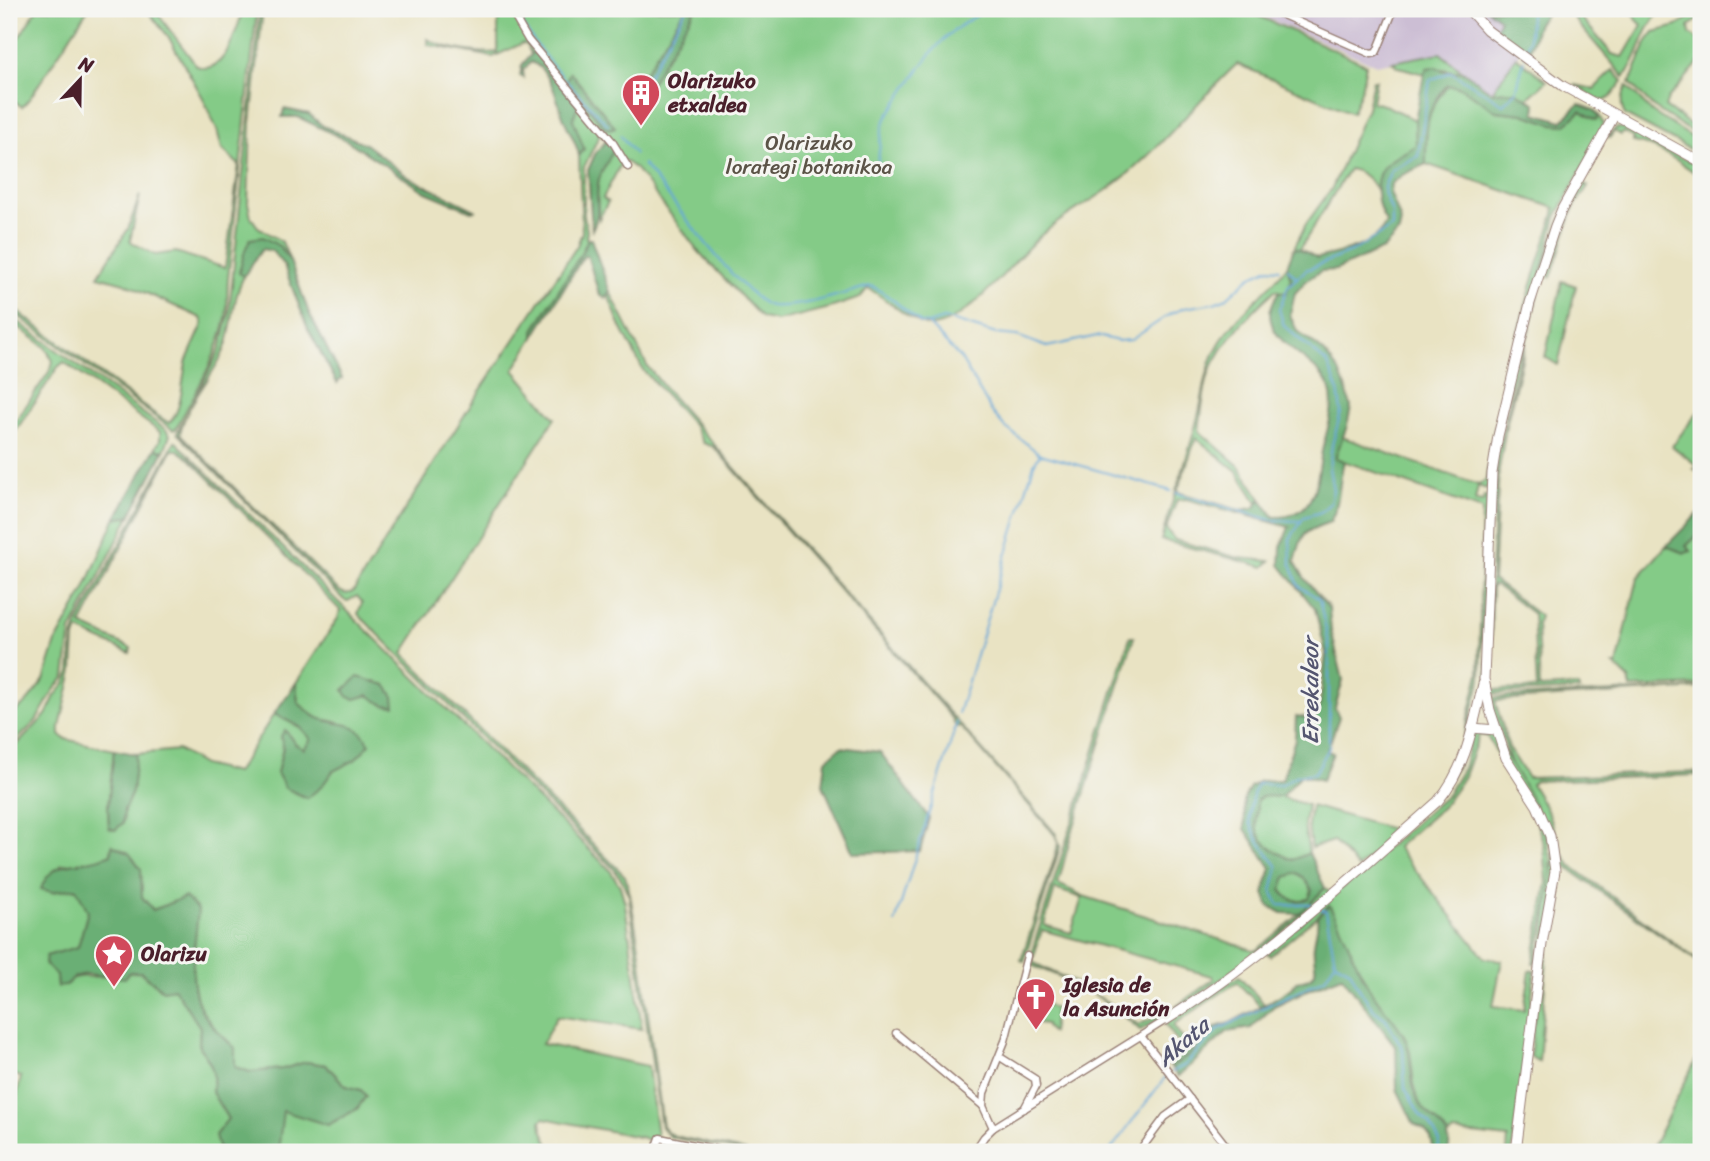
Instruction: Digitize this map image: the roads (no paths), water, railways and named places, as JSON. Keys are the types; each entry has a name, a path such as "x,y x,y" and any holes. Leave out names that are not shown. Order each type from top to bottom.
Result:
{"street":[{"path":"510,9 528,40 612,141 628,167"},
{"path":"1269,9 1368,54 1376,53 1394,9"},
{"path":"1468,9 1477,21 1541,72 1581,98 1701,162"},
{"path":"974,1152 993,1128 1236,973 1312,912 1438,801 1455,779 1472,728 1484,679 1492,473 1501,424 1538,276 1555,226 1615,116"},
{"path":"1484,679 1496,730 1512,770 1537,806 1550,836 1555,872 1542,944 1516,1152"},
{"path":"1472,728 1496,730"},
{"path":"983,1106 984,1093 1000,1057 1027,956"},
{"path":"896,1032 983,1106 993,1128"},
{"path":"1141,1036 1231,1152"},
{"path":"1000,1057 1035,1079 1036,1086 1023,1111"},
{"path":"1139,1152 1165,1117 1190,1099"},
{"path":"655,1152 660,1138 728,1152"}],"waterway":[{"path":"515,9 544,56 608,125"},
{"path":"631,106 686,9"},
{"path":"878,163 883,125 922,65 949,35 988,9"},
{"name":"Errekaleor","path":"1525,55 1530,14 1537,9"},
{"name":"Errekaleor","path":"1313,905 1279,905 1272,891 1278,867 1257,838 1250,820 1257,784 1281,785 1295,776 1315,773 1329,748 1329,643 1319,599 1299,586 1291,564 1290,539 1304,517 1321,512 1330,503 1333,490 1329,468 1341,412 1338,389 1328,364 1284,326 1279,309 1288,286 1306,270 1353,251 1392,227 1392,212 1384,187 1391,170 1418,156 1430,80 1451,72 1503,104 1516,92 1524,60"},
{"path":"620,135 635,154"},
{"path":"643,164 743,286 771,306 808,303 870,286 889,297 921,323 951,320 996,334 1017,336 1047,347 1097,336 1118,341 1131,340 1170,314 1227,298 1250,277 1269,268 1280,269"},
{"path":"1288,269 1297,278"},
{"path":"929,325 961,359 992,412 1005,427 1040,454 1171,491"},
{"path":"958,714 1034,464 1040,454"},
{"path":"1176,493 1272,520 1301,521"},
{"path":"895,923 957,722"},
{"name":"Errekaleor","path":"1321,909 1326,911 1335,962 1350,970 1360,990 1374,1010 1386,1019 1403,1049 1405,1088 1440,1142 1437,1152"},
{"name":"Akata","path":"1172,1072 1185,1065 1219,1029 1325,978 1335,962"},
{"name":"Akata","path":"1109,1152 1167,1075"}],"place":[{"name":"Olarizuko etxaldea","path":"641,127"},
{"name":"Olarizu","path":"114,988"},
{"name":"Iglesia de la Asunción","path":"1036,1031"}],"park label":[{"name":"Olarizuko lorategi botanikoa","path":"809,155"}]}
